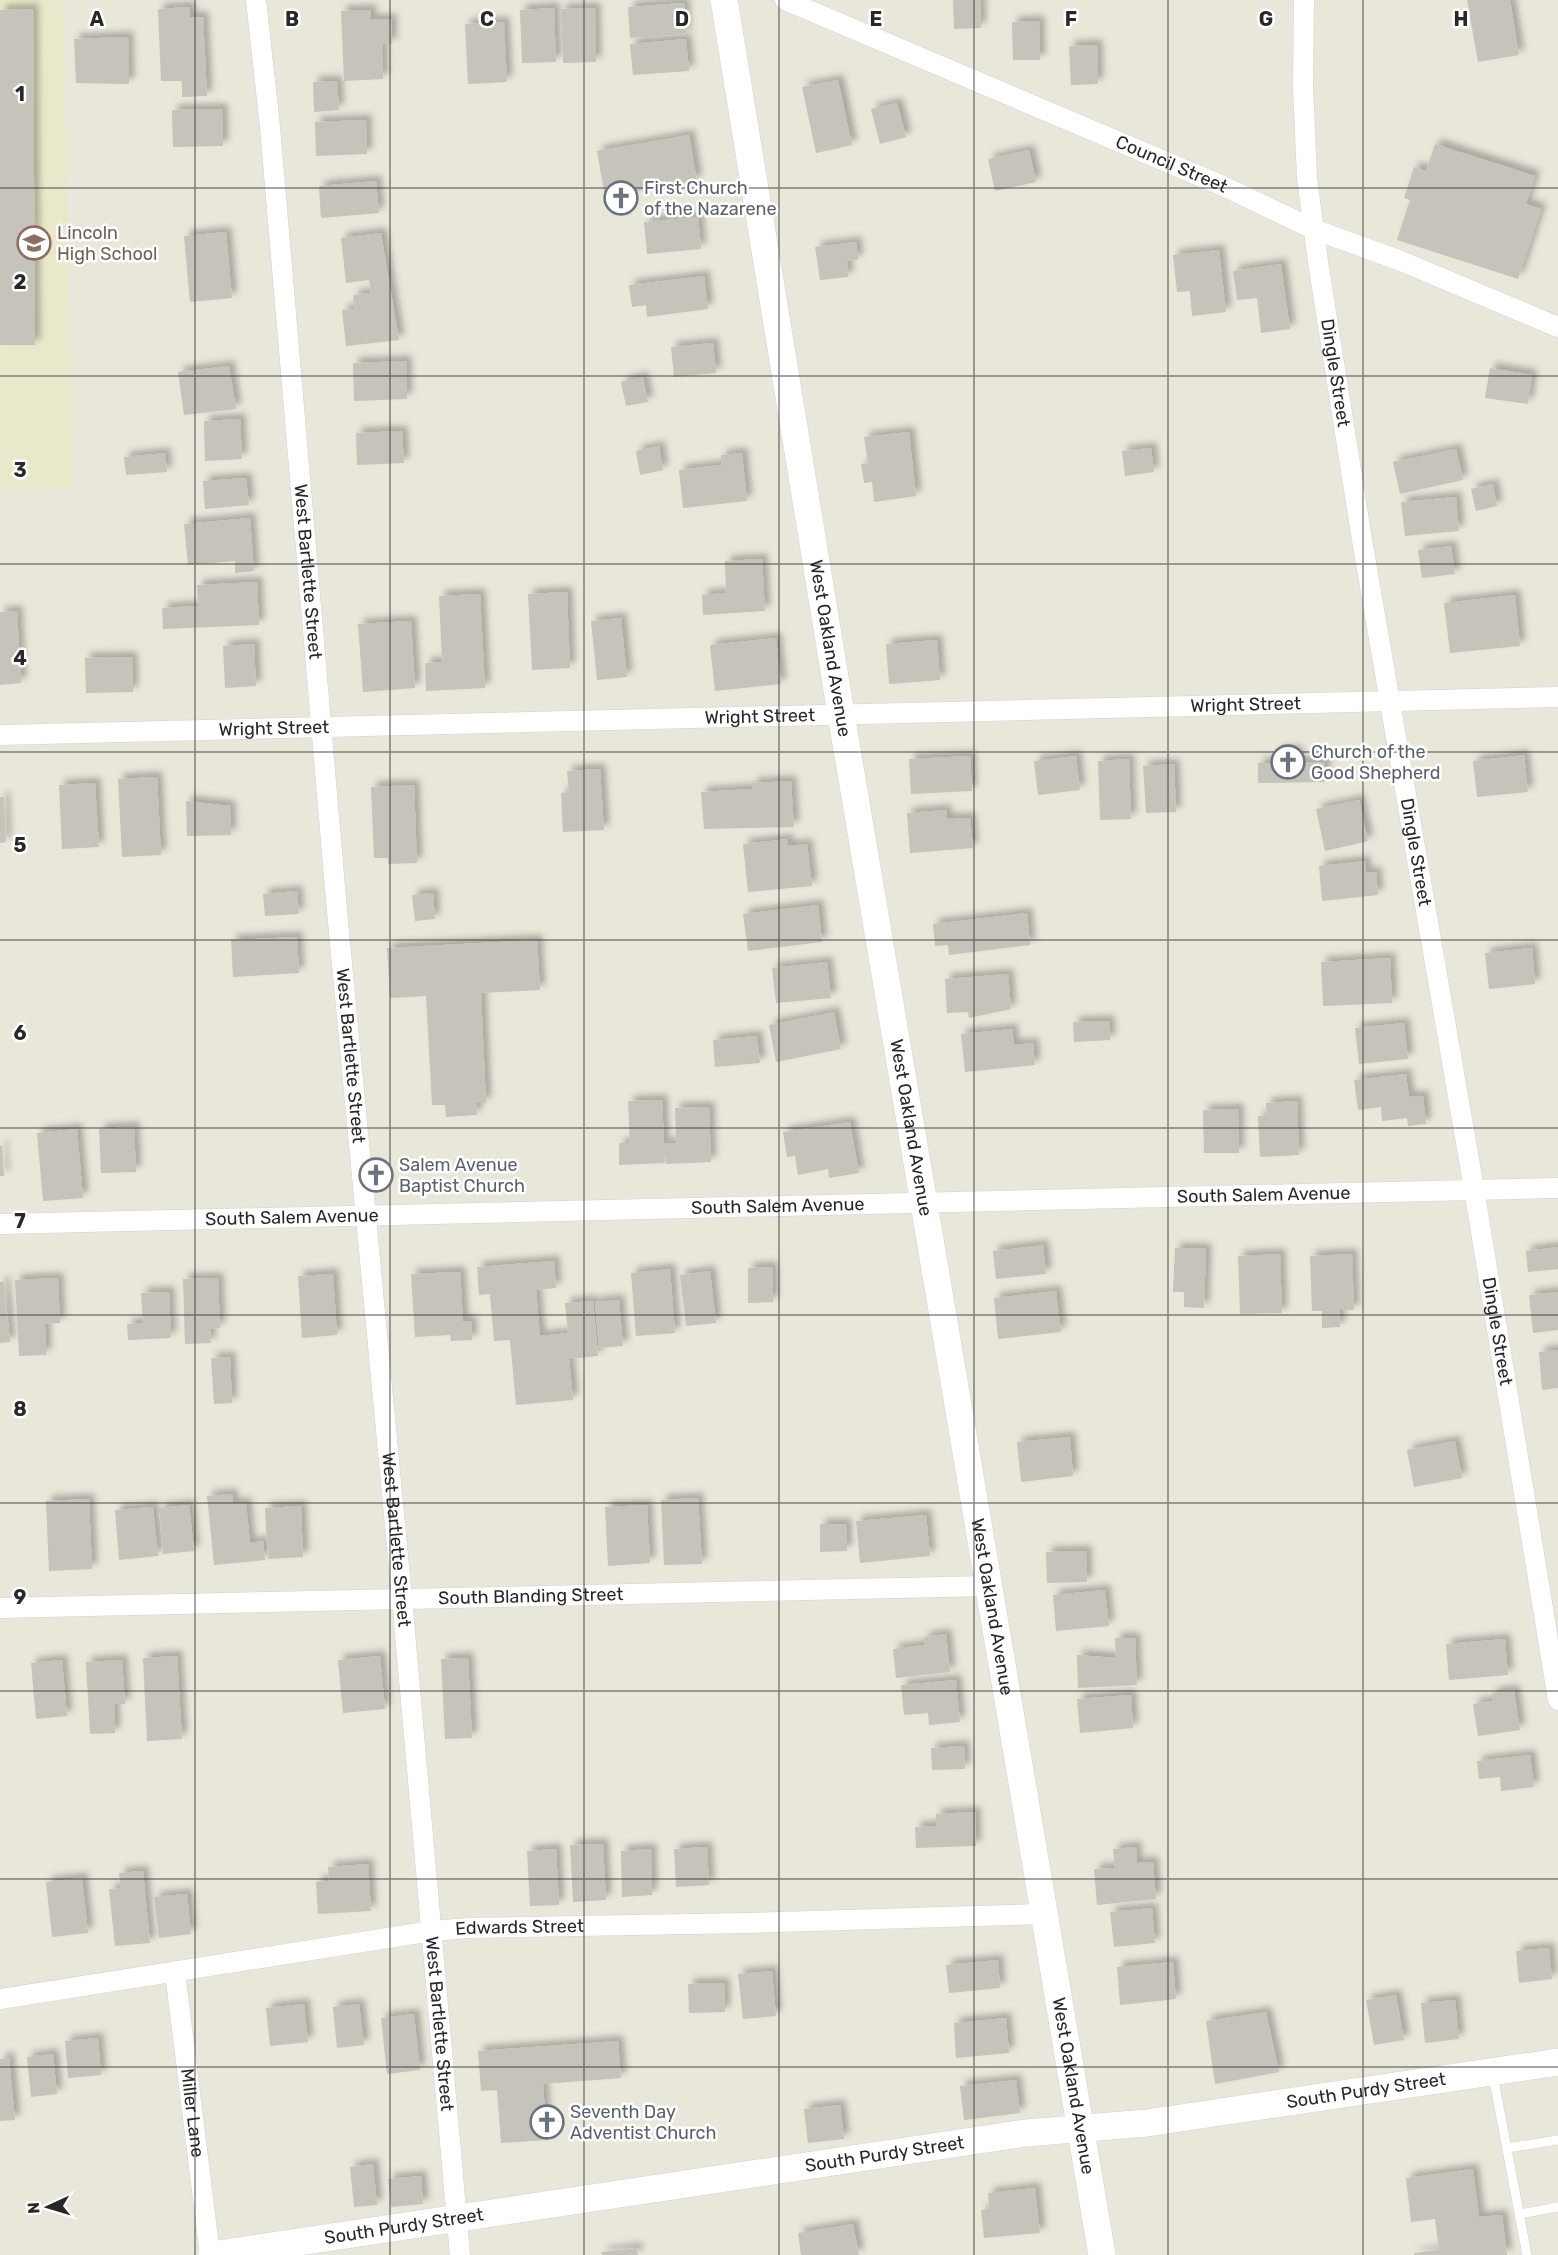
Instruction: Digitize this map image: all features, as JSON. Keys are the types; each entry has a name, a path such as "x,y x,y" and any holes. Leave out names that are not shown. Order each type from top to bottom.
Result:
{"street":[{"name":"West Bartlette Street","path":"256,0 270,127 365,1216 402,1599 460,2255"},
{"name":"West Oakland Avenue","path":"724,0 841,714 1102,2255"},
{"name":"Council Street","path":"785,0 1223,186 1313,229 1401,261 1558,327"},
{"name":"Dingle Street","path":"1304,0 1303,86 1307,178 1313,229 1360,528 1474,1190 1558,1700"},
{"name":"Wright Street","path":"0,735 1558,698"},
{"name":"South Salem Avenue","path":"0,1224 1558,1188"},
{"name":"South Blanding Street","path":"0,1608 988,1586"},
{"name":"Edwards Street","path":"0,1999 432,1931 469,1928 734,1924 1043,1914"},
{"name":"Miller Lane","path":"176,1972 211,2255"},
{"name":"South Purdy Street","path":"211,2255 1026,2133 1147,2123 1558,2062"}],"lane":[{"path":"1493,2072 1527,2255"},
{"path":"1507,2148 1558,2140"},
{"path":"1520,2214 1558,2207"}],"shaded area":[{"name":"Lincoln High School","path":"0,0 63,0 73,487 0,490"}],"building":[{"path":"953,0 980,0 981,28 954,29"},
{"path":"1467,0 1510,0 1519,55 1478,62"},
{"path":"684,3 686,34 630,38 628,7"},
{"path":"190,7 190,17 203,17 207,96 182,97 182,81 161,81 158,9"},
{"path":"554,8 556,62 522,63 520,10"},
{"path":"595,8 596,62 563,63 561,9"},
{"name":"Lincoln High School","path":"33,9 35,345 0,345 0,10"},
{"path":"371,10 371,20 391,19 392,44 382,44 383,79 344,81 341,11"},
{"path":"1039,21 1040,60 1013,60 1012,22"},
{"path":"504,22 507,82 468,84 465,24"},
{"path":"128,37 129,84 76,83 74,39"},
{"path":"686,39 689,71 633,75 630,44"},
{"path":"1097,45 1098,84 1071,85 1069,46"},
{"path":"838,80 852,145 816,153 802,87"},
{"path":"337,81 339,110 314,112 313,82"},
{"path":"897,103 906,137 880,144 871,109"},
{"path":"222,109 223,146 173,147 172,110"},
{"path":"366,120 367,154 316,156 315,122"},
{"path":"689,135 697,181 605,197 597,151"},
{"path":"1435,144 1535,176 1526,204 1541,209 1518,279 1397,240 1410,200 1404,198 1414,167 1426,171"},
{"path":"1029,150 1036,182 995,191 988,159"},
{"path":"376,181 379,213 321,218 319,186"},
{"path":"698,217 701,249 647,254 644,222"},
{"path":"226,232 232,298 190,302 184,236"},
{"path":"381,233 399,340 346,346 342,310 354,309 353,295 371,293 369,280 346,283 341,238"},
{"path":"856,242 858,260 847,261 848,277 820,280 815,247"},
{"path":"1219,250 1226,312 1192,316 1190,291 1177,292 1173,255"},
{"path":"1281,264 1290,329 1261,333 1257,298 1237,300 1233,271"},
{"path":"704,276 708,309 647,317 646,305 632,307 629,285"},
{"path":"713,343 716,373 674,377 671,347"},
{"path":"406,361 407,399 354,401 353,363"},
{"path":"229,366 236,409 184,415 178,372"},
{"path":"1490,368 1532,375 1528,404 1485,398"},
{"path":"643,377 648,402 626,406 621,382"},
{"path":"240,419 242,459 205,461 204,421"},
{"path":"402,431 404,463 357,465 356,433"},
{"path":"909,432 916,496 874,502 872,482 864,483 861,464 868,463 864,437"},
{"path":"659,446 663,470 640,475 636,451"},
{"path":"1151,448 1154,472 1125,476 1122,451"},
{"path":"1456,449 1463,480 1400,494 1393,462"},
{"path":"165,453 167,472 126,475 124,457"},
{"path":"742,453 747,501 683,508 679,470 721,465 721,455"},
{"path":"246,478 249,505 205,509 203,481"},
{"path":"1493,484 1497,506 1476,511 1471,489"},
{"path":"1456,497 1459,531 1405,536 1401,502"},
{"path":"250,518 254,571 235,573 235,561 188,565 184,524"},
{"path":"1451,546 1455,574 1422,578 1418,550"},
{"path":"762,559 765,611 703,615 702,595 726,593 725,561"},
{"path":"257,582 259,625 163,629 162,608 198,606 197,585"},
{"path":"567,592 570,668 532,670 528,594"},
{"path":"480,594 485,688 426,691 425,663 442,662 439,596"},
{"path":"1515,595 1520,646 1450,653 1444,603"},
{"path":"17,611 21,683 0,685 0,612"},
{"path":"621,618 627,677 597,680 591,621"},
{"path":"411,621 415,688 363,692 358,624"},
{"path":"776,638 781,684 715,691 710,645"},
{"path":"937,640 940,680 889,684 886,644"},
{"path":"254,644 256,686 225,688 223,646"},
{"path":"132,657 133,692 86,693 85,658"},
{"path":"1277,751 1297,751 1298,762 1325,762 1325,782 1258,783 1258,763 1278,763"},
{"path":"1524,755 1528,792 1477,797 1473,761"},
{"path":"970,756 972,791 911,794 909,759"},
{"path":"1076,756 1080,790 1038,795 1034,761"},
{"path":"1129,759 1131,819 1100,820 1098,761"},
{"path":"1174,764 1176,812 1146,813 1143,766"},
{"path":"600,769 604,830 563,832 561,793 569,792 567,771"},
{"path":"157,777 161,855 122,857 118,779"},
{"path":"791,781 794,827 704,829 701,792 752,789 752,783"},
{"path":"95,783 99,847 62,849 59,785"},
{"path":"414,785 417,863 388,864 388,858 374,858 371,787"},
{"path":"0,797 4,797 6,842 0,843"},
{"path":"1359,800 1368,841 1325,851 1316,809"},
{"path":"186,801 230,806 231,835 187,836"},
{"path":"946,810 947,819 970,818 973,848 910,853 907,813"},
{"path":"788,839 788,846 807,844 812,886 748,892 743,844"},
{"path":"1365,861 1366,873 1376,872 1378,895 1322,901 1319,866"},
{"path":"297,891 299,914 265,916 263,894"},
{"path":"433,893 435,919 415,921 412,895"},
{"path":"818,905 822,942 748,951 743,914"},
{"path":"1027,913 1030,945 949,955 948,945 935,946 933,924"},
{"path":"297,937 299,973 233,977 231,940"},
{"path":"537,940 540,990 481,993 486,1103 476,1103 477,1115 446,1117 445,1105 432,1105 426,996 390,998 387,948"},
{"path":"1532,948 1535,984 1489,989 1485,953"},
{"path":"1390,958 1392,1003 1323,1006 1321,962"},
{"path":"827,962 831,998 776,1003 772,968"},
{"path":"1008,974 1011,1009 969,1018 968,1012 947,1013 945,979"},
{"path":"834,1012 841,1049 776,1062 769,1025"},
{"path":"1109,1021 1110,1040 1074,1042 1073,1022"},
{"path":"1404,1023 1408,1059 1359,1064 1355,1028"},
{"path":"1012,1029 1014,1045 1033,1043 1035,1065 965,1072 961,1034"},
{"path":"757,1036 760,1063 715,1067 713,1040"},
{"path":"1406,1074 1409,1097 1423,1096 1426,1124 1408,1126 1407,1118 1382,1121 1381,1107 1358,1110 1354,1080"},
{"path":"662,1100 665,1163 619,1165 619,1143 630,1143 628,1101"},
{"path":"1297,1101 1299,1155 1260,1157 1258,1116 1267,1116 1266,1103"},
{"path":"709,1107 711,1162 666,1164 665,1143 676,1143 675,1108"},
{"path":"1238,1109 1239,1153 1204,1153 1203,1110"},
{"path":"850,1122 859,1173 829,1178 828,1169 798,1175 795,1156 787,1157 783,1132"},
{"path":"134,1127 136,1172 101,1173 99,1129"},
{"path":"77,1129 83,1198 43,1201 37,1133"},
{"path":"2,1145 4,1176 0,1176 0,1146"},
{"path":"1043,1245 1046,1274 996,1279 993,1251"},
{"path":"1558,1247 1558,1269 1528,1272 1526,1251"},
{"path":"1175,1248 1206,1249 1204,1308 1184,1307 1184,1292 1173,1292"},
{"path":"1280,1254 1282,1313 1240,1314 1238,1256"},
{"path":"1352,1254 1354,1310 1339,1310 1340,1327 1322,1328 1322,1311 1312,1311 1310,1256"},
{"path":"554,1261 556,1288 536,1290 540,1336 568,1333 565,1303 593,1301 598,1356 569,1359 573,1400 516,1405 510,1340 494,1341 490,1294 479,1295 477,1267"},
{"path":"772,1267 773,1302 748,1303 748,1268"},
{"path":"670,1269 675,1333 636,1336 631,1273"},
{"path":"710,1271 716,1323 686,1326 680,1275"},
{"path":"460,1272 463,1321 471,1321 472,1340 451,1341 450,1335 415,1337 411,1274"},
{"path":"333,1274 337,1335 302,1338 298,1276"},
{"path":"58,1278 60,1323 45,1324 46,1355 19,1356 15,1280"},
{"path":"218,1278 220,1328 210,1329 211,1343 185,1344 183,1279"},
{"path":"0,1282 4,1282 10,1342 0,1343"},
{"path":"1056,1291 1061,1332 998,1339 994,1298"},
{"path":"169,1292 171,1338 128,1340 127,1324 143,1323 141,1293"},
{"path":"1558,1292 1558,1330 1533,1333 1529,1295"},
{"path":"619,1300 623,1346 599,1348 595,1302"},
{"path":"1558,1350 1558,1388 1542,1390 1539,1352"},
{"path":"230,1357 232,1403 214,1404 211,1358"},
{"path":"1070,1437 1073,1476 1021,1482 1017,1442"},
{"path":"1455,1441 1462,1478 1414,1487 1407,1450"},
{"path":"232,1494 233,1504 246,1503 250,1543 263,1541 265,1560 214,1565 207,1496"},
{"path":"698,1498 702,1564 664,1565 661,1500"},
{"path":"89,1499 92,1569 49,1571 46,1501"},
{"path":"189,1505 194,1551 163,1554 159,1508"},
{"path":"647,1505 650,1563 608,1566 605,1507"},
{"path":"301,1506 303,1557 268,1559 265,1508"},
{"path":"153,1507 158,1556 119,1560 115,1510"},
{"path":"926,1515 930,1556 860,1563 856,1521"},
{"path":"820,1524 846,1524 847,1551 820,1552"},
{"path":"1086,1551 1087,1582 1047,1583 1046,1552"},
{"path":"1105,1590 1109,1626 1056,1631 1053,1595"},
{"path":"946,1634 950,1672 896,1678 893,1649 924,1645 924,1637"},
{"path":"1115,1638 1135,1638 1137,1685 1078,1688 1077,1655 1116,1658"},
{"path":"1505,1639 1508,1675 1449,1680 1446,1644"},
{"path":"177,1656 182,1739 147,1741 143,1658"},
{"path":"380,1656 385,1709 343,1713 338,1660"},
{"path":"468,1658 472,1738 445,1739 441,1659"},
{"path":"62,1660 67,1716 36,1719 31,1663"},
{"path":"122,1660 125,1704 114,1704 115,1733 90,1734 86,1662"},
{"path":"956,1680 960,1722 929,1725 928,1713 904,1715 901,1685"},
{"path":"1514,1690 1520,1730 1478,1736 1473,1704 1492,1701 1492,1693"},
{"path":"1131,1695 1133,1728 1080,1733 1077,1699"},
{"path":"964,1746 965,1769 932,1770 931,1748"},
{"path":"1530,1755 1534,1787 1501,1791 1500,1777 1479,1779 1477,1761"},
{"path":"975,1812 976,1846 916,1848 915,1827 936,1826 936,1814"},
{"path":"603,1844 606,1900 573,1902 570,1845"},
{"path":"707,1847 709,1885 676,1887 674,1849"},
{"path":"1136,1847 1137,1863 1153,1862 1156,1899 1097,1905 1094,1869 1115,1868 1113,1849"},
{"path":"556,1849 559,1905 530,1906 527,1851"},
{"path":"651,1849 652,1895 622,1897 621,1851"},
{"path":"368,1864 371,1911 318,1914 316,1882 329,1881 328,1867"},
{"path":"143,1871 150,1943 115,1946 109,1889 121,1888 119,1873"},
{"path":"82,1878 88,1933 52,1937 46,1882"},
{"path":"187,1894 191,1934 159,1938 154,1897"},
{"path":"1152,1908 1155,1943 1114,1947 1110,1912"},
{"path":"1549,1948 1552,1979 1519,1983 1516,1951"},
{"path":"998,1960 1000,1988 949,1993 946,1965"},
{"path":"1173,1962 1176,1999 1120,2005 1117,1967"},
{"path":"772,1971 776,2016 743,2019 738,1974"},
{"path":"724,1983 725,2012 689,2013 688,1984"},
{"path":"1396,1995 1404,2040 1374,2045 1366,2000"},
{"path":"1455,2000 1459,2039 1425,2043 1421,2003"},
{"path":"304,2004 308,2042 270,2046 266,2008"},
{"path":"359,2004 364,2045 337,2048 333,2007"},
{"path":"1266,2012 1279,2072 1215,2084 1206,2021"},
{"path":"414,2014 420,2070 387,2074 381,2018"},
{"path":"1006,2018 1009,2053 956,2058 954,2023"},
{"path":"98,2038 101,2075 68,2078 65,2041"},
{"path":"618,2041 621,2078 543,2084 547,2140 501,2143 497,2090 481,2091 478,2051"},
{"path":"53,2054 57,2094 31,2097 27,2057"},
{"path":"9,2058 15,2120 0,2121 0,2059"},
{"path":"1016,2080 1020,2113 964,2120 960,2086"},
{"path":"840,2105 844,2139 808,2143 804,2109"},
{"path":"373,2164 377,2205 354,2207 350,2167"},
{"path":"1473,2169 1479,2217 1502,2215 1507,2255 1414,2255 1414,2253 1439,2250 1435,2219 1411,2222 1406,2178"},
{"path":"421,2176 423,2204 391,2207 388,2179"},
{"path":"1035,2188 1040,2233 984,2238 981,2210 989,2209 988,2193"},
{"path":"853,2224 859,2255 801,2255 798,2233"},
{"path":"637,2248 638,2255 602,2255 601,2252"}],"place":[{"name":"First Church of the Nazarene","path":"621,198"},
{"name":"Lincoln High School","path":"34,243"},
{"name":"Church of the Good Shepherd","path":"1288,762"},
{"name":"Salem Avenue Baptist Church","path":"376,1175"},
{"name":"Seventh Day Adventist Church","path":"547,2122"}]}
